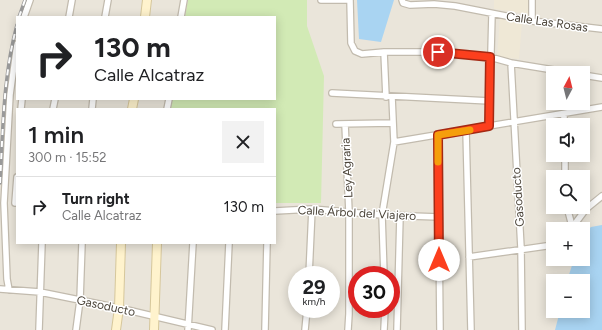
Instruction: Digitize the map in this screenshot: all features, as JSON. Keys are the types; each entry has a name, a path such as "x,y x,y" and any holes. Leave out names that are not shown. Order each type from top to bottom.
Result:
{"street":[{"path":"24,16 30,0"},
{"path":"69,16 72,0"},
{"path":"105,16 108,0"},
{"path":"145,16 147,0"},
{"path":"181,16 184,0"},
{"path":"321,0 350,0 351,43 355,51 362,54 384,52 438,52 490,57 511,64 546,69"},
{"name":"Calle Las Rosas","path":"402,0 403,3 410,5 434,4 532,21 602,29"},
{"path":"532,0 532,21"},
{"path":"489,126 492,14"},
{"path":"9,290 7,279 4,203 10,95 16,51"},
{"path":"384,52 386,96"},
{"name":"Gasoducto","path":"511,64 513,123 521,248 522,330"},
{"path":"590,76 602,78"},
{"path":"332,94 490,101"},
{"path":"384,266 382,216 394,142 392,97"},
{"path":"394,142 602,107"},
{"path":"336,124 392,123"},
{"name":"Ley Agraria","path":"345,124 349,212 348,330"},
{"path":"466,130 471,330"},
{"path":"438,135 440,330"},
{"path":"576,222 586,208 602,196"},
{"path":"4,203 16,203"},
{"path":"309,266 312,209"},
{"name":"Calle Árbol del Viajero","path":"276,211 312,209 382,216 439,217"},
{"path":"397,330 400,216"},
{"path":"39,330 42,244"},
{"path":"76,330 80,300 82,244"},
{"path":"116,330 119,308 121,244"},
{"path":"154,330 157,244"},
{"path":"188,327 193,244"},
{"path":"225,330 229,244"},
{"path":"265,330 267,244"},
{"path":"469,257 521,248 546,246"},
{"name":"Gasoducto","path":"0,288 40,292 119,308 188,327 212,330"},
{"path":"305,330 306,318"},
{"path":"384,330 385,318"}],"shaded area":[{"path":"0,0 602,0 602,330 0,330"},
{"path":"494,0 528,0 528,14 494,9"},
{"path":"500,18 522,23 519,59 497,57"}],"green space":[{"path":"188,0 307,0 307,26 324,76 321,203 276,203 276,108 170,108 171,100 276,100 276,16 185,16"}],"water":[{"path":"357,0 394,0 381,42 359,39"},
{"path":"602,225 602,330 555,330 558,318 590,318 590,274 569,274 572,266 590,266 591,227"}],"railway":[{"path":"19,16 25,0"},
{"path":"0,183 6,83 16,29"}],"slow traffic":[{"path":"438,162 438,135 470,130"}],"route":[{"path":"438,52 490,57 489,126 438,135 439,260"}]}
